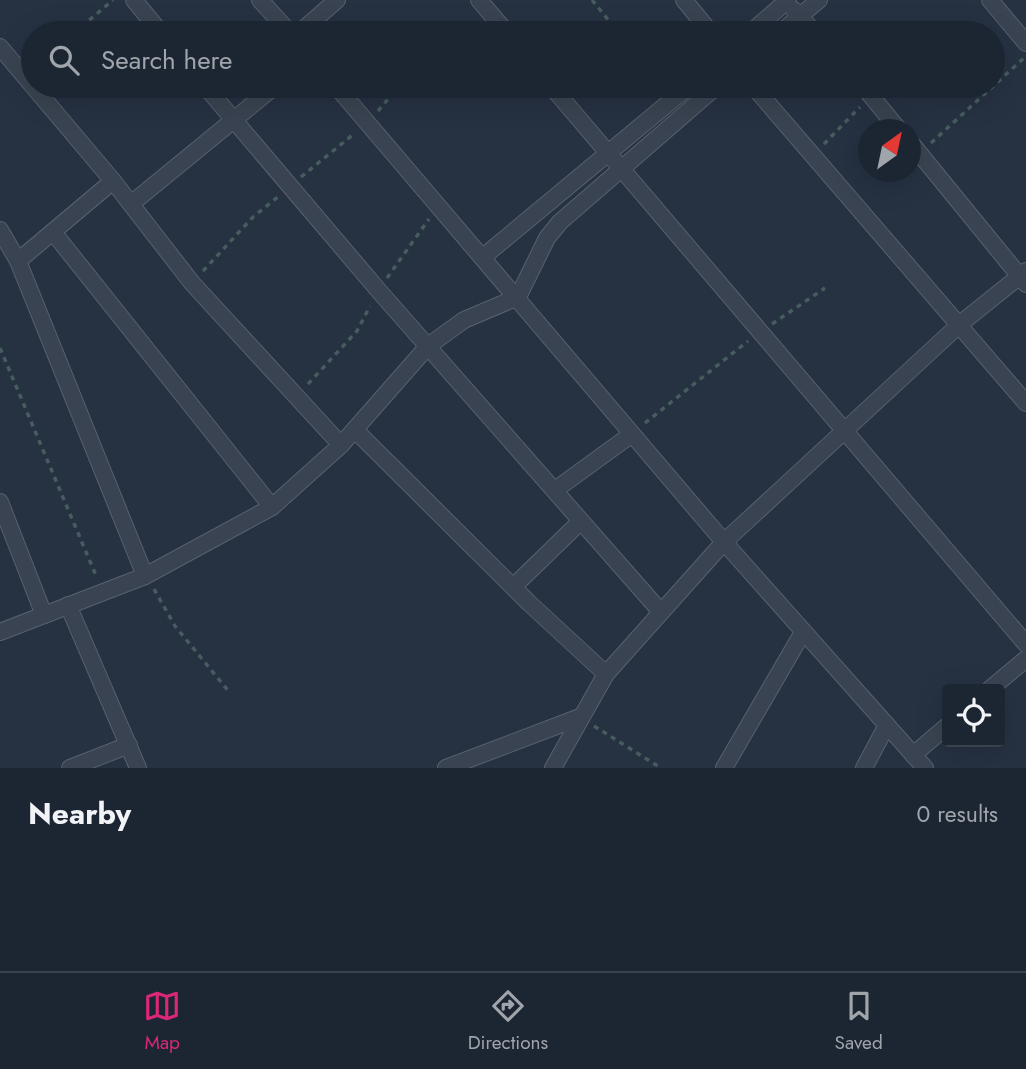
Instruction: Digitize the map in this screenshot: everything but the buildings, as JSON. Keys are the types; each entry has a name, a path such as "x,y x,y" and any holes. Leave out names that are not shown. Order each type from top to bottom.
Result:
{"street":[{"path":"134,0 151,21"},
{"path":"260,0 279,21"},
{"path":"313,21 337,0"},
{"path":"479,0 497,21"},
{"path":"684,0 701,21"},
{"path":"763,21 787,0 804,21"},
{"path":"794,21 819,0"},
{"path":"990,0 1026,43"},
{"path":"0,47 21,72"},
{"path":"43,98 113,181 192,283 341,445"},
{"path":"215,98 661,612"},
{"path":"131,204 261,98"},
{"path":"347,98 518,296 723,542 925,768"},
{"path":"561,98 758,333 844,429 1026,644"},
{"path":"483,257 675,98"},
{"path":"0,632 145,576 272,507 341,445 428,346 464,320 518,296 547,238 577,206 703,98"},
{"path":"763,98 1026,403"},
{"path":"873,98 890,119"},
{"path":"553,768 606,674 723,542 960,324 1024,277 921,155"},
{"path":"18,261 113,181"},
{"path":"0,230 18,261 145,576"},
{"path":"53,232 272,507"},
{"path":"355,430 513,587 606,674"},
{"path":"555,490 632,434"},
{"path":"0,502 44,615"},
{"path":"513,587 581,522"},
{"path":"68,605 138,768"},
{"path":"724,768 803,632"},
{"path":"996,684 1026,659"},
{"path":"446,768 580,717"},
{"path":"864,768 887,725"},
{"path":"913,755 942,730"},
{"path":"70,768 129,745"}],"path":[{"path":"87,21 113,0"},
{"path":"592,0 609,21"},
{"path":"1005,73 1026,56"},
{"path":"192,283 253,217 368,122 389,98"},
{"path":"813,155 861,98"},
{"path":"921,143 975,98"},
{"path":"632,434 758,333 825,288"},
{"path":"0,348 103,591"},
{"path":"145,576 175,626 230,693"},
{"path":"580,717 661,768"}]}
